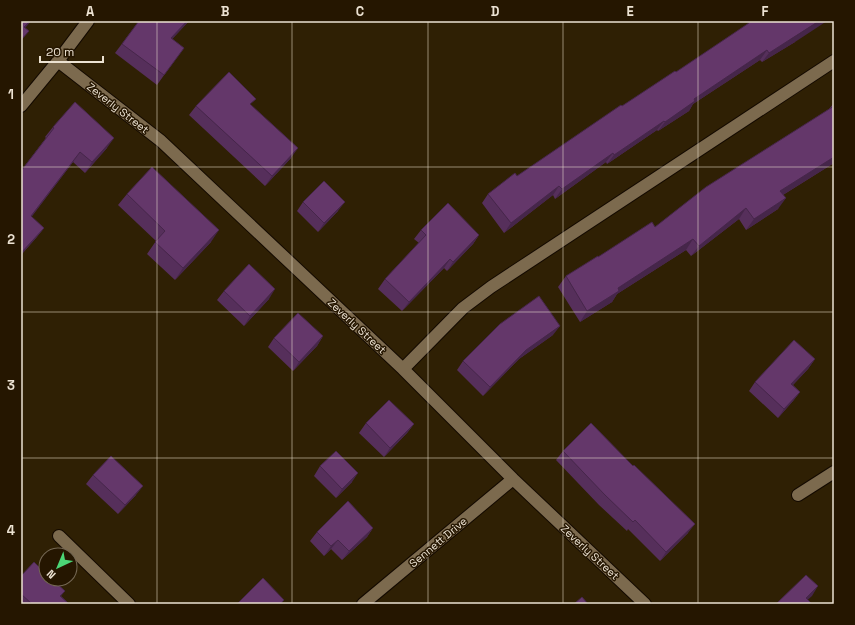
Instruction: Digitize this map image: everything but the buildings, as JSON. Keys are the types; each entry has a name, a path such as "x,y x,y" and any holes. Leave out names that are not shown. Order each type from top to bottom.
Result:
{"street":[{"path":"21,106 58,61 88,21"},
{"name":"Zeverly Street","path":"58,61 161,141 403,369 513,479 645,604"},
{"path":"403,369 463,308 491,287 834,61"},
{"path":"798,495 834,472"},
{"name":"Sennett Drive","path":"363,604 513,479"},
{"path":"59,536 129,604"}]}
